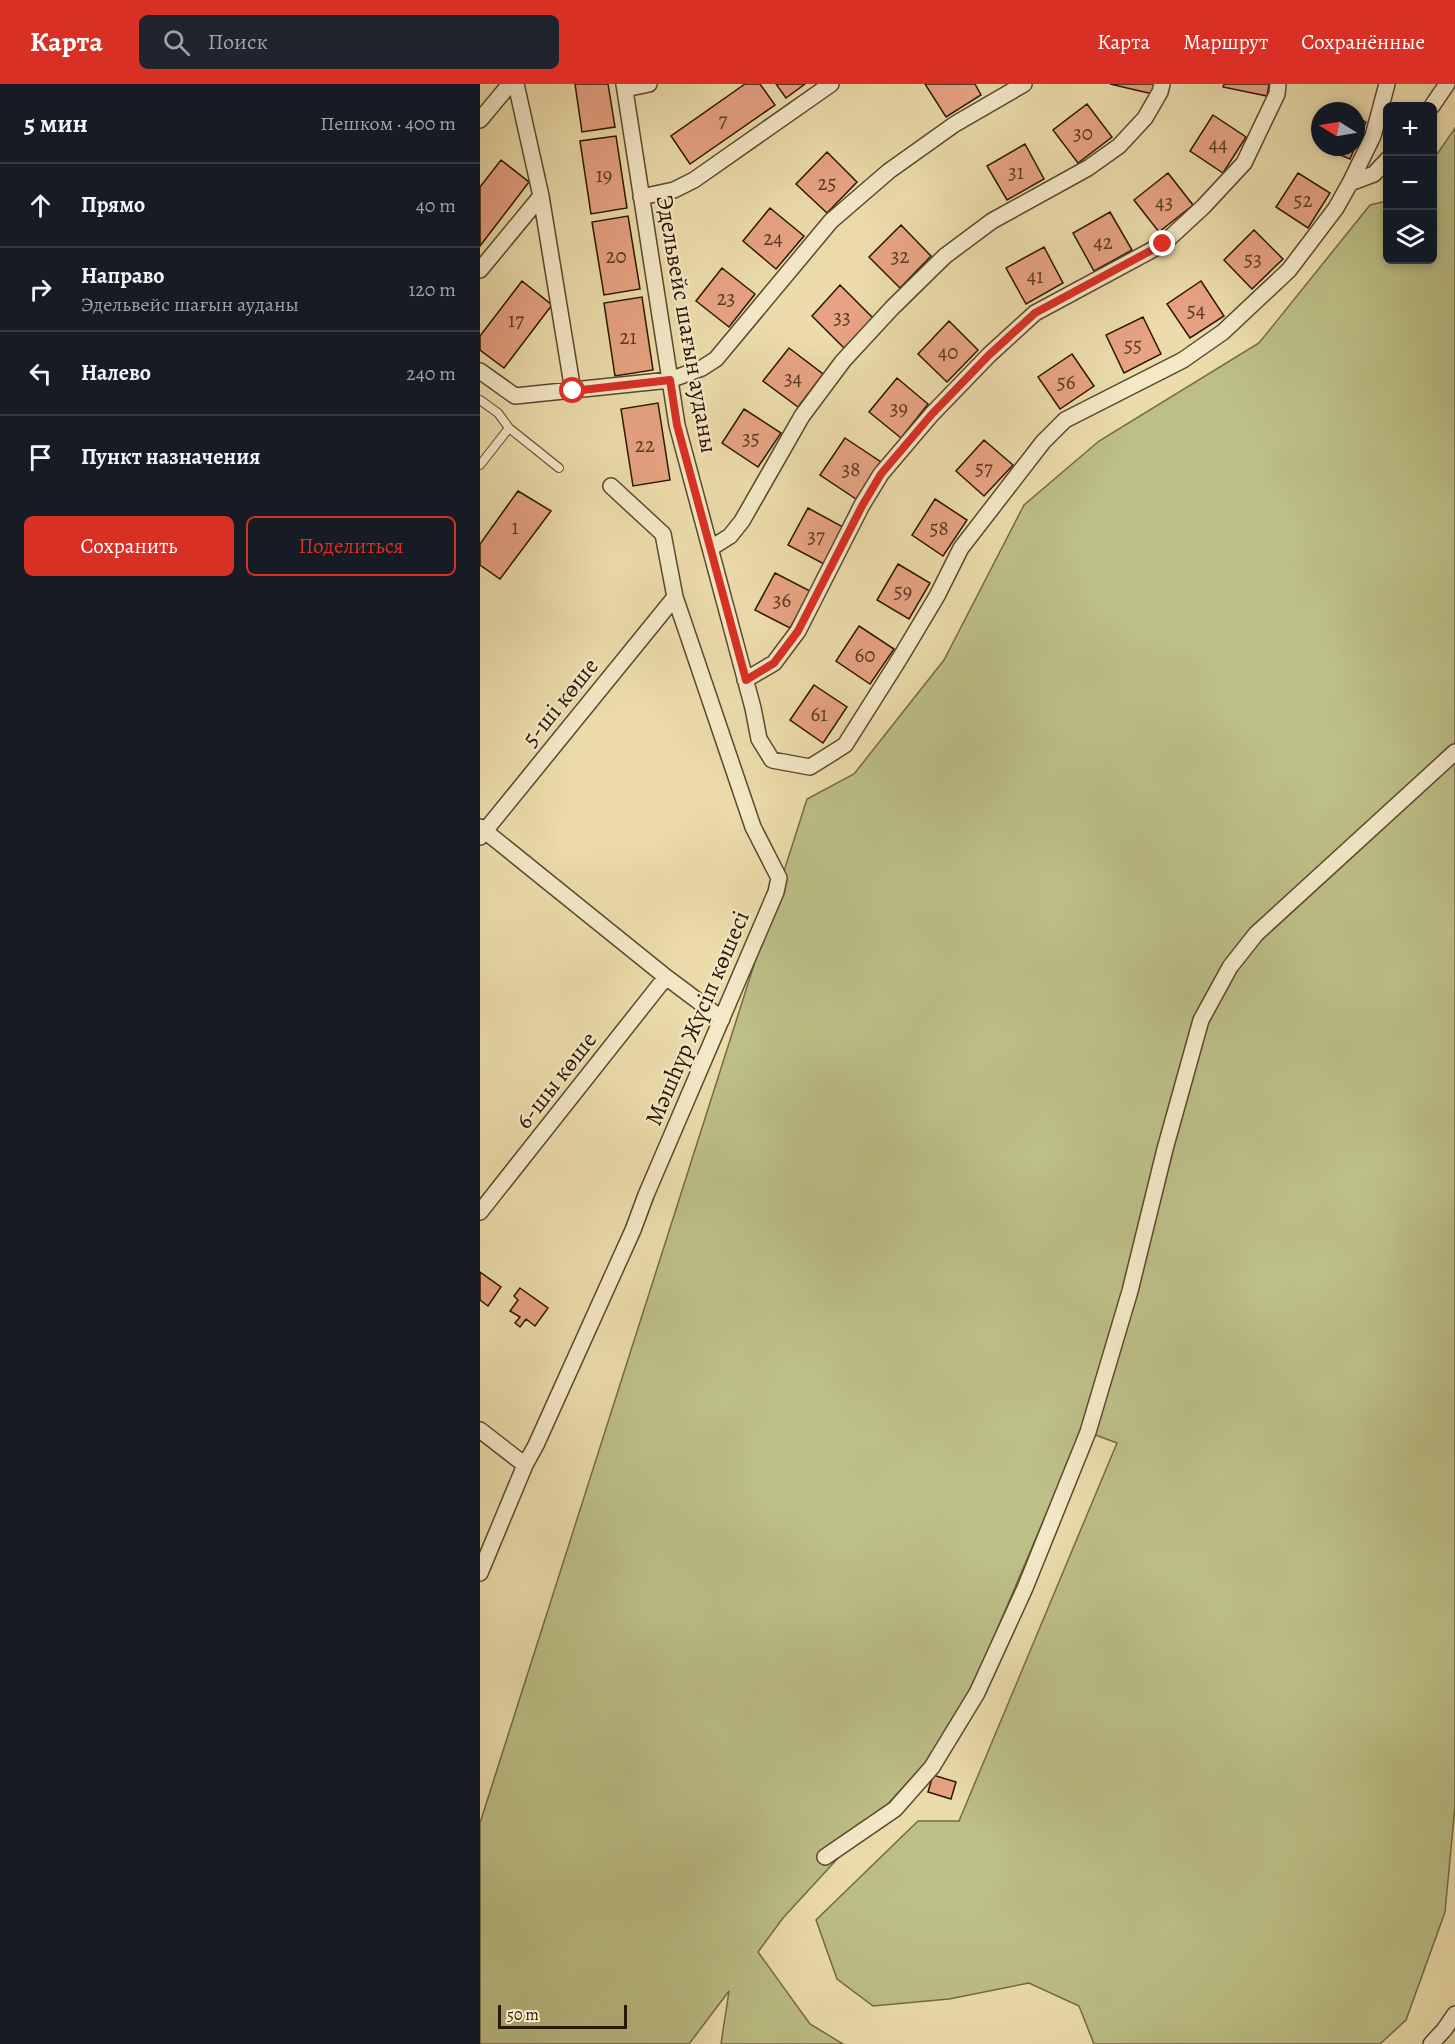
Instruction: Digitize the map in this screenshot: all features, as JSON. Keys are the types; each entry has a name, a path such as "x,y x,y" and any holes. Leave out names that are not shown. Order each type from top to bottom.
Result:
{"street":[{"path":"480,120 510,84"},
{"path":"516,84 541,196 573,391"},
{"path":"624,87 649,84"},
{"path":"642,197 674,190 694,180 831,84"},
{"path":"480,371 515,396 670,380 702,368 716,359 831,221 889,171 956,124 1024,84"},
{"path":"711,548 730,536 742,520 802,416 843,361 892,308 945,256 992,221 1088,168 1119,146 1144,118 1160,92 1162,84"},
{"path":"746,680 774,663 798,631 871,490 881,474 932,414 989,355 1035,313 1163,244 1203,207 1244,163 1277,94 1278,84"},
{"name":"Эдельвейс шағын ауданы","path":"624,87 677,425 746,680 759,739 772,760 810,767 845,745 921,623 961,548 1043,442 1065,420 1183,360 1223,332 1289,270 1336,208 1350,183 1373,136 1387,84"},
{"path":"1435,102 1447,84"},
{"path":"1350,183 1374,174 1383,164"},
{"path":"480,270 541,196"},
{"name":"Мәшhүр Жүсіп көшесі","path":"480,1573 525,1466 633,1230 776,892 779,878 753,827 675,597 663,534 611,486"},
{"name":"5-ші көше","path":"482,832 675,597"},
{"path":"825,1857 895,1809 932,1767 982,1683 1025,1588 1088,1432 1130,1291 1165,1149 1201,1020 1230,967 1256,934 1455,752"},
{"path":"482,832 722,1019"},
{"name":"6-шы көше","path":"480,1212 666,976"},
{"path":"480,1430 525,1466"},
{"path":"1431,2044 1455,2014"}],"lane":[{"path":"480,400 498,413 509,428 559,468"},
{"path":"480,465 509,428"}],"green space":[{"path":"1455,128 1455,1806 1445,1912 1406,2020 1380,2044 1094,2044 1079,2006 1029,1983 949,1999 873,2006 837,1979 816,1920 918,1821 959,1821 1117,1443 1082,1430 953,1733 783,1918 758,1952 810,2024 843,2044 721,2044 729,1991 689,2044 480,2044 480,1823 807,799 854,774 944,660 1024,505 1099,441 1259,343 1370,205 1383,202 1383,264 1437,264 1437,154"}],"building":[{"path":"575,84 608,84 615,127 582,132"},
{"path":"745,84 760,84 775,105 690,164 671,136"},
{"path":"776,84 805,84 786,98"},
{"path":"925,84 975,84 981,95 946,117"},
{"path":"1110,84 1155,84 1153,94"},
{"path":"1224,84 1269,84 1267,96 1223,87"},
{"path":"1087,104 1112,137 1078,163 1053,130"},
{"path":"1213,115 1246,137 1223,173 1190,151"},
{"path":"616,136 627,208 591,214 580,141"},
{"path":"1025,144 1044,179 1007,200 987,166"},
{"path":"827,152 857,182 827,213 796,184"},
{"path":"501,160 529,182 480,246 480,187"},
{"path":"1168,173 1193,205 1159,232 1134,200"},
{"path":"1298,173 1330,193 1308,228 1276,207"},
{"path":"770,208 804,236 776,269 743,241"},
{"path":"1110,212 1132,250 1094,271 1073,233"},
{"path":"628,216 640,289 604,295 592,222"},
{"path":"901,225 931,256 900,288 869,257"},
{"path":"1254,230 1283,259 1252,289 1224,260"},
{"path":"1044,247 1063,283 1026,304 1006,268"},
{"path":"722,268 755,294 729,327 696,301"},
{"path":"522,281 552,305 504,368 480,350 480,336"},
{"path":"1201,281 1224,316 1190,338 1167,304"},
{"path":"840,285 873,318 844,348 812,316"},
{"path":"642,297 653,370 615,376 604,303"},
{"path":"1143,317 1161,354 1124,373 1106,335"},
{"path":"949,321 978,350 947,382 918,354"},
{"path":"789,348 823,374 798,407 763,381"},
{"path":"1072,354 1094,386 1060,409 1038,377"},
{"path":"897,378 928,404 901,438 869,412"},
{"path":"658,403 670,480 633,486 621,409"},
{"path":"744,409 781,433 758,467 722,443"},
{"path":"845,438 881,462 856,499 820,475"},
{"path":"984,440 1013,465 984,496 956,471"},
{"path":"518,491 551,511 500,579 480,565 480,544"},
{"path":"935,499 967,520 943,556 912,535"},
{"path":"808,508 843,527 824,564 788,545"},
{"path":"898,564 930,583 909,619 877,600"},
{"path":"775,573 810,591 790,628 755,610"},
{"path":"859,626 894,649 870,684 836,661"},
{"path":"814,685 847,707 823,743 790,720"},
{"path":"480,1272 501,1287 488,1306 480,1300"},
{"path":"520,1288 548,1308 535,1326 526,1319 520,1327 515,1323 520,1317 510,1311 518,1300 514,1296"},
{"path":"933,1775 956,1782 951,1799 928,1792"}],"route":[{"path":"573,391 670,380 677,425 746,680 774,663 798,631 862,506 881,474 932,414 989,355 1035,313 1163,244"}]}
